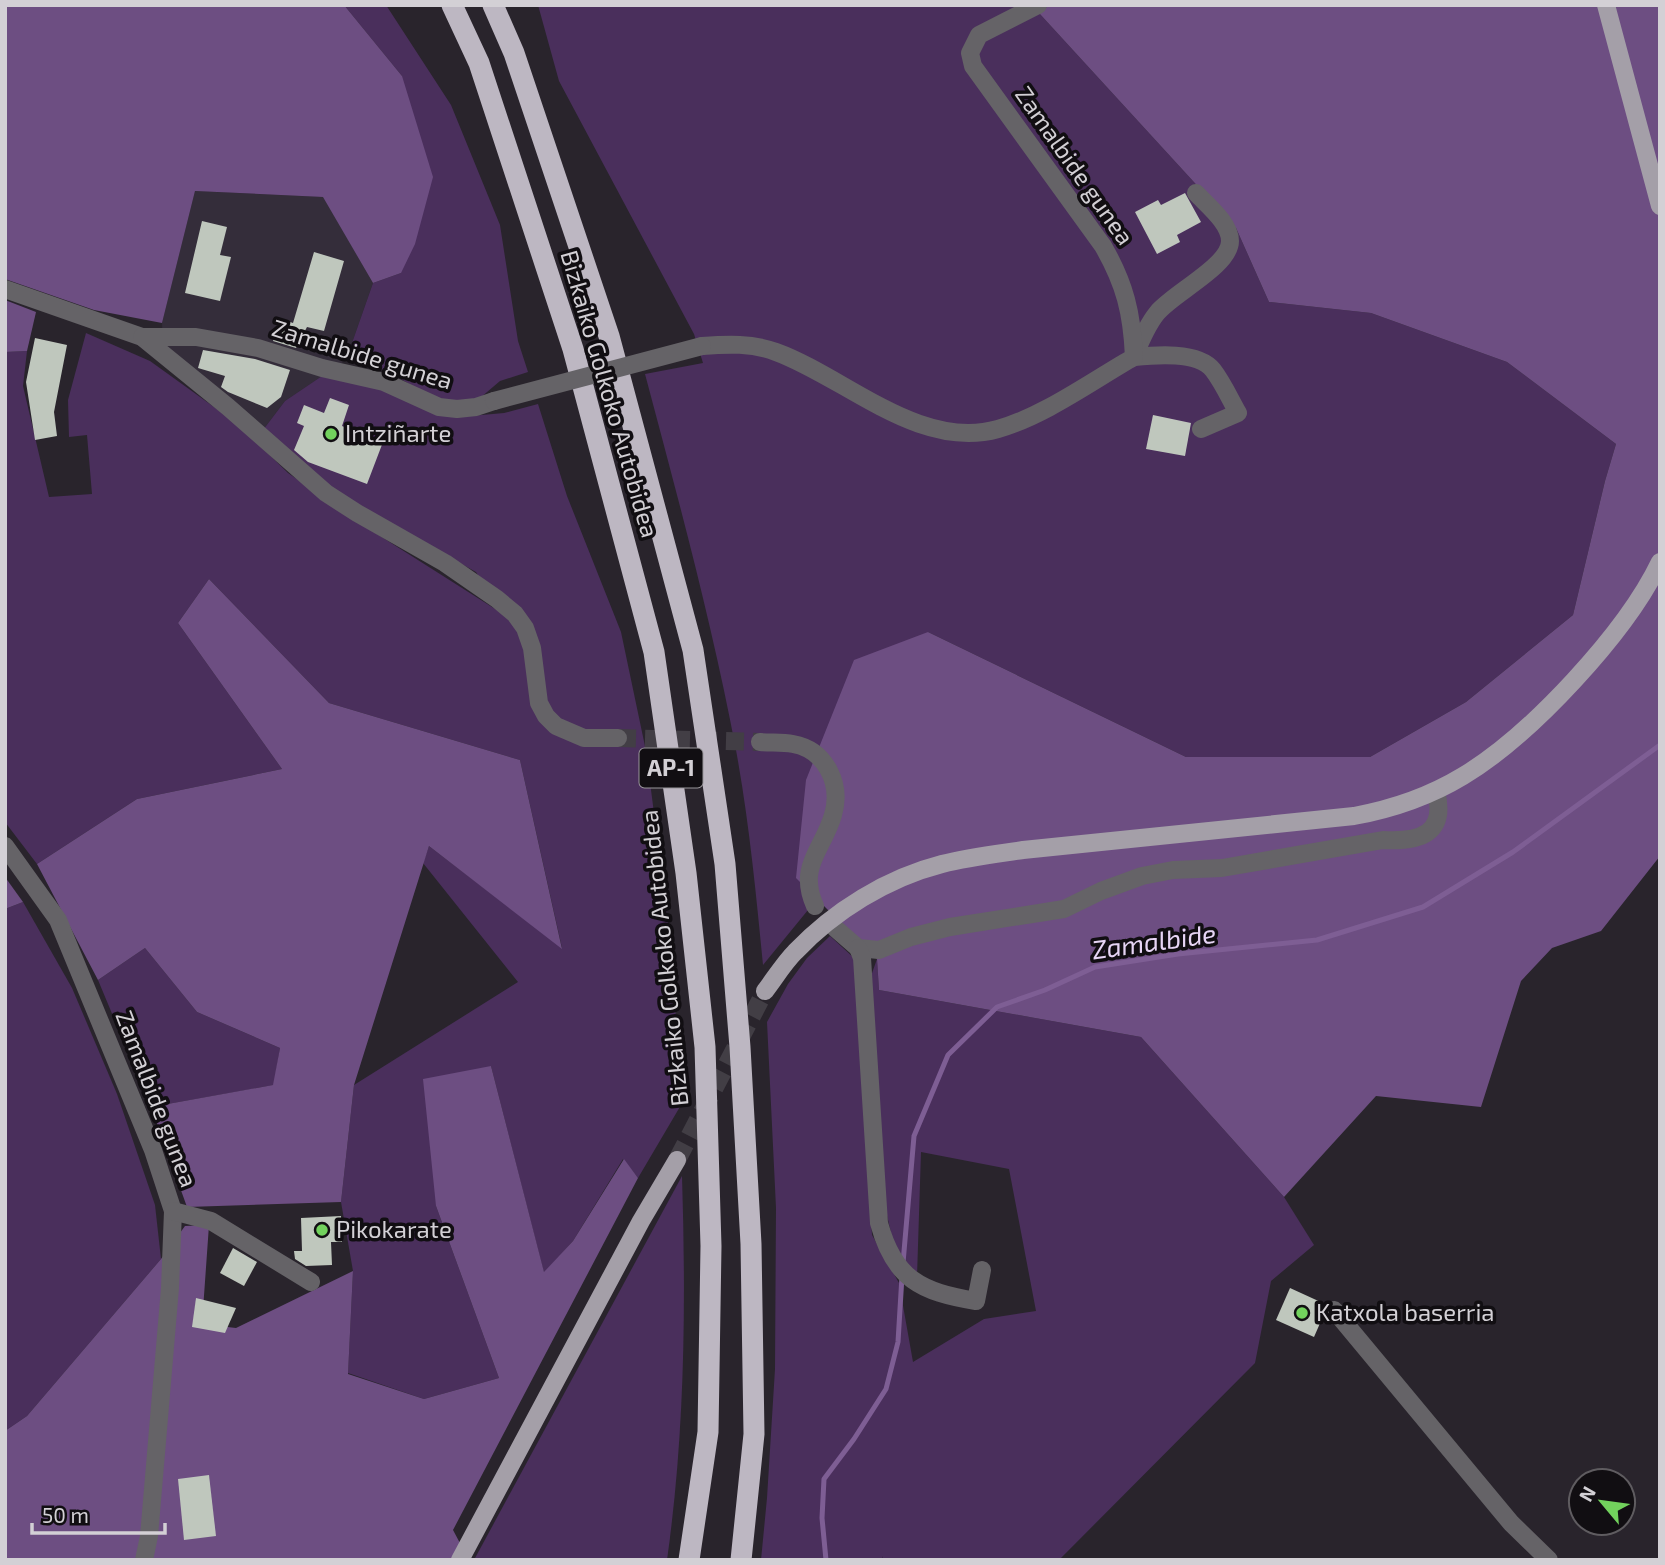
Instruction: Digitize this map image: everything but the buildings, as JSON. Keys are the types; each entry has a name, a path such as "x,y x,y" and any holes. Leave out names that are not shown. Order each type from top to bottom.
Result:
{"highway":[{"name":"Bizkaiko Golkoko Autobidea","path":"452,5 479,63 573,349 654,652 686,873 705,1047 711,1246 708,1432 689,1560"},
{"name":"Bizkaiko Golkoko Autobidea","path":"493,5 514,53 609,336 693,650 726,864 751,1244 754,1434 741,1560"}],"main road":[{"path":"1606,5 1660,206"},
{"path":"765,990 793,953 833,918 880,889 940,864 1023,850 1354,816 1380,811 1436,791 1486,761 1561,692 1623,621 1660,562"},
{"path":"460,1560 641,1221 677,1160"}],"street":[{"name":"Zamalbide gunea","path":"5,289 142,337 195,337 258,348 322,368 384,382 439,407 476,407 702,346 735,343 778,352 922,425 974,433 996,430 1024,419 1134,357 1130,314 1118,271 1103,246 973,66 970,53 979,34 1038,5"},
{"path":"1196,193 1228,229 1228,251 1219,263 1157,312 1134,357 1169,354 1192,359 1211,368 1238,413 1201,429"},
{"name":"Zamalbide gunea","path":"142,337 228,407 326,493 445,563 515,614 526,628 532,648 539,703 556,726 584,738 618,738"},
{"path":"760,743 793,744 807,749 822,760 831,772 836,801 833,815 809,871 809,892 815,906"},
{"path":"858,948 879,950 911,937 950,927 1064,909 1101,891 1142,876 1173,870 1222,868 1383,840 1409,841 1427,834 1437,820 1440,806 1436,791"},
{"name":"Zamalbide gunea","path":"5,846 58,920 153,1150 173,1211 162,1392 149,1536 144,1560"},
{"path":"835,928 858,948 862,958 878,1223 885,1248 902,1273 923,1287 949,1297 976,1301 982,1270"},
{"path":"173,1211 211,1221 311,1282"},
{"path":"1334,1310 1511,1523 1549,1560"}],"shaded area":[{"path":"5,5 344,5 402,76 433,177 415,244 401,273 373,283 323,197 195,191 162,323 94,310 5,279"},
{"path":"344,5 386,5 451,105 500,225 518,341 528,372 500,381 480,398 458,402 437,400 387,371 346,360 373,283 401,273 402,76"},
{"path":"538,5 1049,5 1039,13 1236,228 1269,302 1371,313 1507,362 1616,444 1573,615 1466,702 1370,757 1186,757 928,632 817,899 763,965 745,803 727,702 694,561 645,374 703,363 694,334 559,81"},
{"path":"1049,5 1660,5 1660,856 1601,931 1552,948 1521,981 1481,1107 1376,1096 1284,1197 1141,1037 879,990 877,959 796,878 806,780 854,660 928,632 1186,757 1370,757 1466,702 1573,615 1616,444 1507,362 1371,313 1269,302 1236,228 1039,13"},
{"path":"195,191 324,197 373,283 346,360 285,401 263,430 163,348 162,323"},
{"path":"5,300 36,312 27,351 5,352"},
{"path":"86,333 150,361 239,425 288,473 369,529 503,614 476,572 375,516 313,475 263,430 285,401 322,376 394,391 459,417 504,413 538,404 567,496 621,632 646,751 672,953 681,1105 638,1178 623,1159 573,1241 544,1273 491,1066 436,1206 499,1378 424,1399 348,1373 353,1271 341,1202 354,1085 518,982 423,863 429,846 562,948 520,760 329,703 209,579 178,623 282,769 137,799 37,864 5,822 5,352 27,351 23,386 49,497 92,494 87,435 69,437 68,400"},
{"path":"209,579 329,703 520,760 562,949 429,846 354,1085 341,1202 187,1207 151,1107 273,1085 280,1048 197,1012 145,948 98,980 37,864 137,799 282,769 178,623"},
{"path":"5,877 23,902 5,909"},
{"path":"23,902 72,988 117,1094 155,1205 161,1259 27,1416 5,1431 5,909"},
{"path":"830,936 854,958 872,1235 899,1283 913,1362 984,1319 1036,1311 1009,1169 921,1152 917,1277 894,1246 886,1211 871,976 877,959 879,990 1141,1037 1284,1197 1314,1245 1271,1281 1255,1363 1059,1560 884,1560 882,1556 883,1560 761,1560 775,1369 776,1208 767,1022 788,984 807,958"},
{"path":"145,948 197,1012 280,1048 274,1085 151,1107 98,980"},
{"path":"491,1066 544,1272 573,1241 624,1159 638,1178 453,1530 469,1560 5,1560 5,1431 27,1416 161,1259 185,1226 209,1225 202,1324 236,1328 353,1271 348,1374 424,1399 499,1378 436,1206 423,1079"},
{"path":"682,1176 683,1368 678,1464 667,1560 474,1560"}],"waterway":[{"name":"Zamalbide","path":"903,1263 914,1136 948,1055 997,1007 1045,990 1095,967 1178,954 1317,940 1423,907 1513,852 1660,745"},
{"name":"Zamalbide","path":"826,1560 822,1518 824,1479 886,1389 898,1342 902,1276"}],"tunnel":[{"path":"618,738 760,742"},
{"path":"677,1160 765,991"}],"place":[{"name":"Intziñarte","path":"331,434"},
{"name":"Pikokarate","path":"322,1230"},
{"name":"Katxola baserria","path":"1302,1313"}]}
